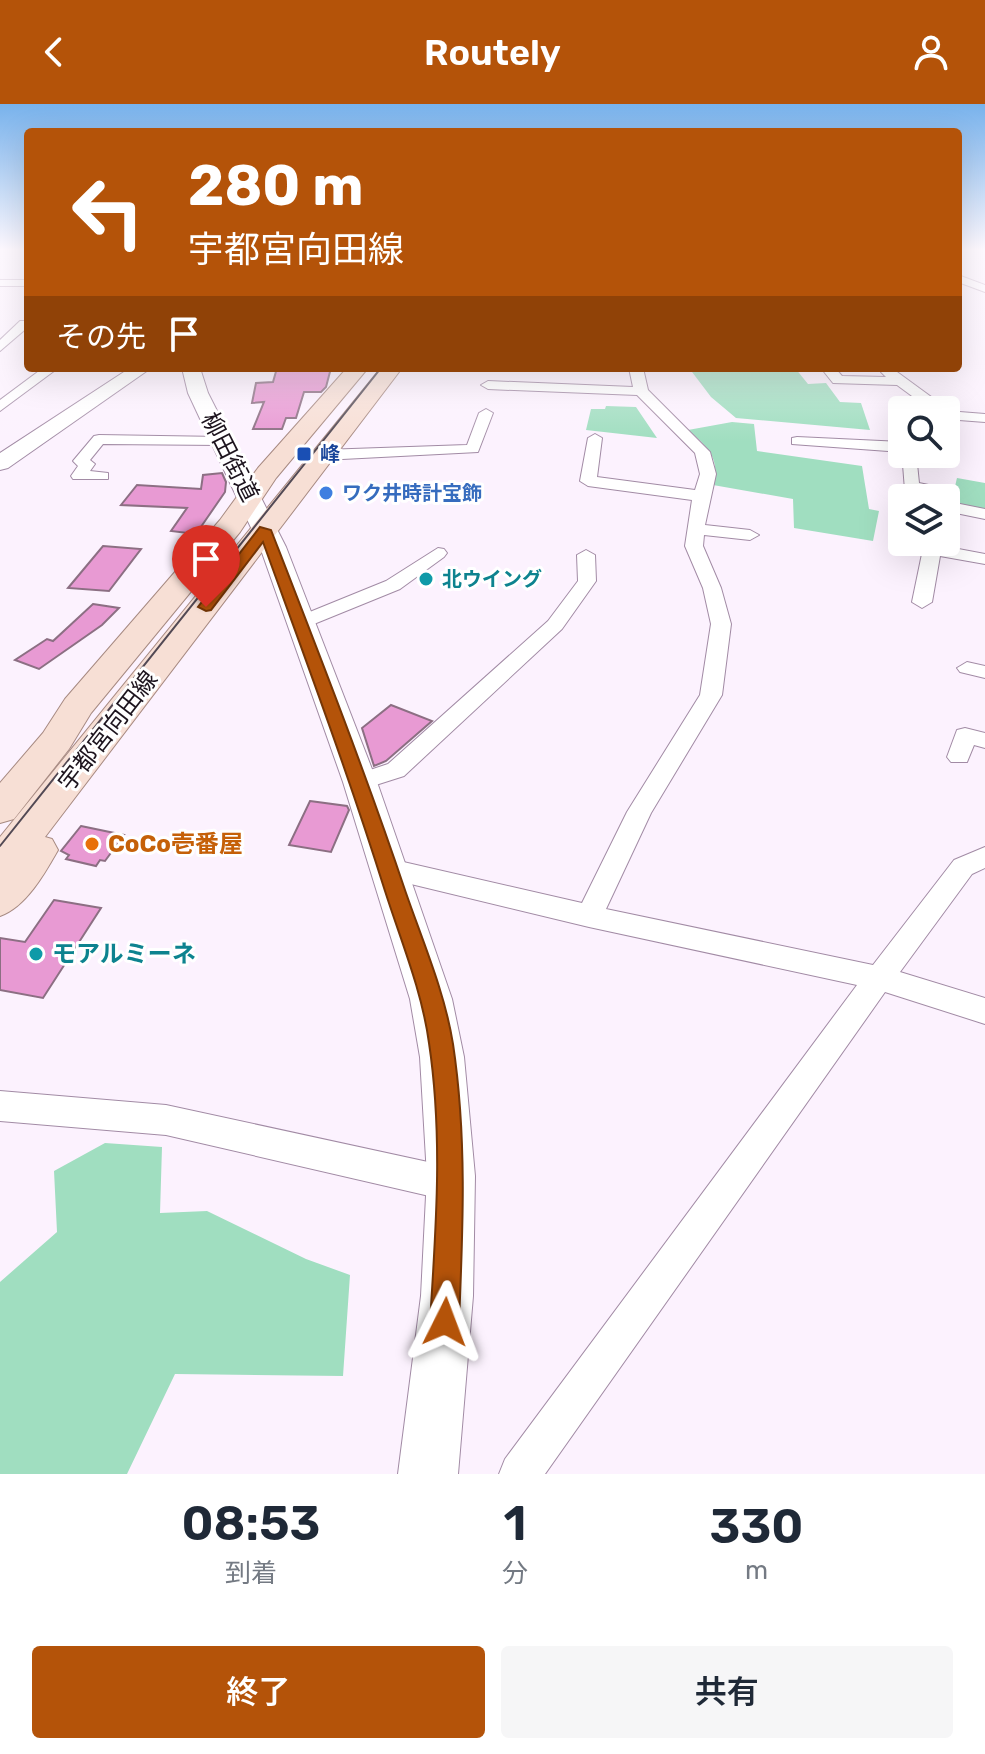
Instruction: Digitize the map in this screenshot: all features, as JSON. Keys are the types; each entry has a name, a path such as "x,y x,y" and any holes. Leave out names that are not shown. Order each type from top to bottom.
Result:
{"main road":[{"name":"宇都宮向田線","path":"0,866 126,709 355,372"},
{"name":"宇都宮向田線","path":"0,809 56,741 77,707 230,526 258,513 323,455 389,372"},
{"path":"0,899 61,816 126,709"},
{"path":"0,781 23,756 56,741"}],"street":[{"path":"0,324 24,324"},
{"path":"0,347 24,326"},
{"path":"0,407 46,372"},
{"path":"0,463 136,372"},
{"name":"柳田街道","path":"192,372 198,393 258,513 302,622 360,782 431,999 441,1041 451,1134 451,1184 443,1353 428,1474"},
{"path":"589,916 639,812 711,695 721,624 712,588 694,546 708,474 702,452 641,391 637,372"},
{"path":"831,372 838,380 901,381"},
{"path":"889,372 921,396"},
{"path":"488,385 641,391"},
{"path":"0,388 27,388"},
{"path":"323,455 473,449 486,413"},
{"path":"960,416 985,418"},
{"path":"595,438 588,481 702,496"},
{"path":"102,476 79,476 87,464 81,461 99,439 221,441"},
{"path":"797,441 888,446"},
{"path":"960,509 985,514"},
{"path":"696,529 750,535"},
{"path":"922,602 932,549 985,559"},
{"path":"302,622 393,585 438,553"},
{"path":"360,782 396,770 555,625 587,581 586,555"},
{"path":"959,757 965,735 985,741"},
{"path":"520,1474 879,978 963,867 985,857"},
{"path":"386,868 589,916 879,978 985,1011"},
{"path":"0,1106 166,1120 451,1184"}],"green space":[{"path":"692,372 798,372 808,384 826,383 840,402 861,403 870,430 736,418 711,397"},
{"path":"606,406 636,407 657,438 586,430 591,409 605,409"},
{"path":"732,422 754,424 757,451 862,466 869,509 879,511 873,541 794,528 793,499 713,485 715,467 711,453 688,430"},
{"path":"957,478 985,483 985,510 960,505 960,484 956,484"},
{"path":"105,1143 162,1147 160,1213 207,1211 306,1259 350,1275 343,1376 175,1374 127,1474 0,1474 0,1282 57,1232 54,1171"}],"building":[{"path":"276,372 330,372 326,387 321,392 304,392 296,418 286,418 282,429 253,429 264,402 252,403 256,383 273,382"},
{"path":"222,473 226,482 225,492 196,534 171,531 187,508 121,505 137,485 201,489 203,475"},
{"path":"103,546 141,549 109,591 68,588"},
{"path":"93,604 119,608 102,625 39,669 15,660 47,639 53,641"},
{"path":"391,705 432,721 386,761 374,766 362,728"},
{"path":"310,801 347,806 349,810 331,852 289,845"},
{"name":"CoCo壱番屋","path":"81,826 124,835 105,861 100,860 96,866 66,859 69,855 61,851"},
{"name":"モアルミーネ","path":"54,900 101,908 43,998 0,990 0,938 25,942"}],"tram line":[{"path":"0,846 378,372"}],"place":[{"name":"峰","path":"304,454"},
{"name":"ワク井時計宝飾","path":"326,493"},
{"name":"北ウイング","path":"426,579"},
{"name":"CoCo壱番屋","path":"92,844"},
{"name":"モアルミーネ","path":"36,954"}],"route":[{"path":"206,607 265,530 360,782 431,999 441,1041 451,1134 445,1322"}]}
